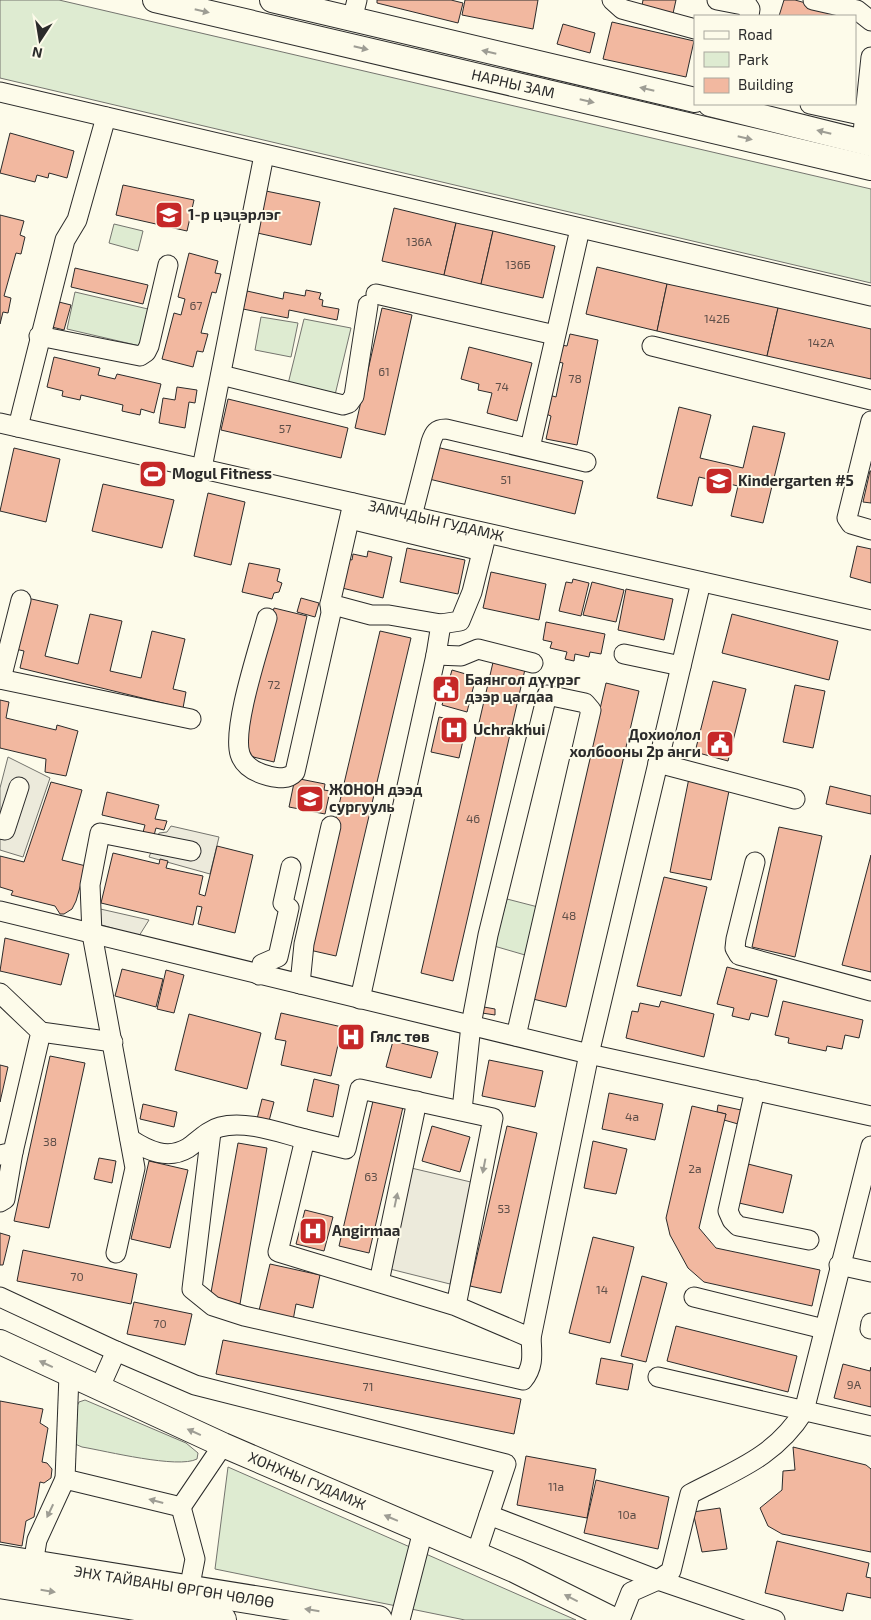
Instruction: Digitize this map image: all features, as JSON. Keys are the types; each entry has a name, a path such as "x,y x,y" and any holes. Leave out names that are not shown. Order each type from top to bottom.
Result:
{"highway":[{"name":"ЭНХ ТАЙВАНЫ ӨРГӨН ЧӨЛӨӨ","path":"0,1559 378,1620"},
{"name":"ЭНХ ТАЙВАНЫ ӨРГӨН ЧӨЛӨӨ","path":"0,1584 207,1619"}],"main road":[{"name":"НАРНЫ ЗАМ","path":"155,0 871,168"},
{"name":"НАРНЫ ЗАМ","path":"272,0 355,10 694,100"},
{"path":"714,105 866,143"},
{"name":"ХОНХНЫ ГУДАМЖ","path":"0,1342 223,1445 516,1571 614,1620"}],"street":[{"path":"612,0 622,9 639,7 694,29"},
{"path":"713,15 716,0 748,6 750,9 748,15"},
{"path":"813,0 857,10 871,21"},
{"path":"866,143 865,116 871,57"},
{"path":"0,92 871,296"},
{"path":"815,105 865,116"},
{"path":"18,427 64,240 76,220 106,117"},
{"path":"202,468 264,155"},
{"path":"530,448 580,229"},
{"path":"39,336 140,356 146,352 149,346 168,265"},
{"path":"221,376 343,405 349,403 354,396 372,299 555,335"},
{"path":"652,346 871,400"},
{"path":"871,421 847,518 851,524 871,530"},
{"name":"ЗАМЧДЫН ГУДАМЖ","path":"0,423 202,468 351,511 412,516 871,620"},
{"path":"412,516 431,442 434,433 439,429 446,429 586,462"},
{"path":"267,618 238,731 240,755 254,772 278,778 292,776 294,772 332,613 330,604 351,511 482,552"},
{"path":"330,604 371,615 389,615 441,624 460,621 472,592 487,533"},
{"path":"211,1132 192,1289 213,1306 244,1316 523,1380 529,1373 532,1362 531,1338 589,1054 701,582"},
{"path":"21,600 0,679 191,719"},
{"path":"360,999 436,655 441,624"},
{"path":"436,655 461,656 478,649 533,663"},
{"path":"624,654 681,666"},
{"path":"462,1110 471,1025 488,935 547,695 585,703 590,706 590,715 516,1036"},
{"path":"658,763 795,799"},
{"path":"0,829 5,830 18,787"},
{"path":"300,984 304,944 331,826"},
{"path":"116,1253 135,1168 92,934 90,885 100,833 191,851"},
{"path":"755,862 736,938 736,948 739,955 871,991"},
{"path":"259,975 262,964 278,957 289,908 283,903 291,867"},
{"path":"0,911 589,1054 871,1116"},
{"path":"0,993 41,1032 113,1042"},
{"path":"0,1202 5,1199 7,1154 41,1032"},
{"path":"130,1139 146,1150 161,1154 175,1153 187,1148 200,1137 220,1127 241,1126 346,1149 360,1088 493,1118 456,1306"},
{"path":"755,1090 728,1211 732,1220 738,1226 809,1240"},
{"path":"379,1282 417,1101"},
{"path":"305,1139 278,1252 456,1306 531,1338"},
{"path":"620,1620 631,1592 658,1580 671,1571 690,1494 756,1460 776,1446 792,1430 804,1411 839,1265 871,1146"},
{"path":"839,1265 871,1272"},
{"path":"0,1297 116,1351 196,1385 506,1464 476,1554"},
{"path":"694,1297 824,1329"},
{"path":"99,1389 116,1351"},
{"path":"33,1564 37,1540 65,1479 69,1375"},
{"path":"658,1377 871,1426"},
{"path":"189,1590 195,1559 181,1507 223,1445"},
{"path":"65,1479 181,1507"},
{"path":"489,1515 658,1580 775,1620"},
{"path":"400,1620 423,1532"}],"green space":[{"path":"0,0 59,0 871,189 871,283 0,78"},
{"path":"114,224 143,231 138,251 109,243"},
{"path":"75,292 148,309 140,346 67,329"},
{"path":"261,317 298,323 291,357 255,350"},
{"path":"304,319 351,328 335,395 288,384"},
{"path":"507,899 538,907 525,955 494,946"},
{"path":"85,1400 186,1443 198,1453 197,1459 188,1462 159,1461 82,1447 75,1444 74,1412 79,1402"},
{"path":"228,1467 576,1620 465,1620 215,1569"}],"shaded area":[{"path":"8,757 50,778 23,857 0,850 0,788"},
{"path":"171,826 219,837 210,874 149,857 159,833 167,832"},
{"path":"96,908 149,920 139,936 95,923"},
{"path":"407,1167 475,1183 450,1284 382,1267"}],"building":[{"path":"377,0 451,0 463,3 458,23 377,3"},
{"path":"465,0 538,0 533,29 462,15"},
{"path":"643,0 676,0 672,18 641,11"},
{"path":"784,0 795,0 848,15 779,15"},
{"path":"612,22 694,41 686,77 603,59"},
{"path":"563,24 595,33 590,53 557,44"},
{"path":"10,133 74,151 67,178 49,173 48,178 37,175 35,182 0,173"},
{"path":"123,185 194,200 187,231 116,215"},
{"path":"261,190 320,202 311,245 253,232"},
{"path":"394,208 456,223 444,275 382,261"},
{"path":"0,215 24,221 20,235 25,237 21,254 16,253 4,296 11,298 8,313 3,312 0,324"},
{"path":"456,223 493,231 481,284 444,275"},
{"path":"493,231 555,246 543,298 481,284"},
{"path":"189,253 218,261 215,273 221,274 216,293 212,292 201,333 208,334 203,352 197,351 193,367 162,359 174,313 181,315 185,299 178,297"},
{"path":"597,267 667,284 657,331 586,314"},
{"path":"75,268 148,285 143,304 71,287"},
{"path":"667,284 778,308 767,356 657,331"},
{"path":"306,290 321,293 319,299 323,300 322,306 339,309 337,320 289,310 288,318 243,309 247,291 283,299 284,292 305,296"},
{"path":"59,302 71,305 64,330 52,327"},
{"path":"382,308 412,315 385,435 355,428"},
{"path":"778,308 871,329 871,379 767,356"},
{"path":"570,334 598,340 577,445 546,439 551,416 546,414 549,395 556,397 563,363 558,362 561,345 567,346"},
{"path":"469,347 532,363 517,421 487,413 492,393 478,390 479,384 461,379"},
{"path":"54,357 100,368 98,375 115,379 117,374 161,384 154,413 141,409 140,415 122,411 123,405 81,395 80,400 62,396 63,391 47,387"},
{"path":"177,387 197,390 195,403 189,402 185,428 159,423 163,398 175,400"},
{"path":"228,399 348,428 341,458 221,430"},
{"path":"679,407 711,415 700,458 743,468 753,426 785,433 763,523 731,516 738,486 699,477 692,506 657,498"},
{"path":"436,447 583,481 575,514 429,479"},
{"path":"14,448 60,459 46,522 0,511"},
{"path":"871,471 871,503 863,502"},
{"path":"103,484 174,500 162,548 92,531"},
{"path":"208,493 245,502 231,565 194,556"},
{"path":"857,546 871,549 871,583 850,577"},
{"path":"407,548 465,560 458,594 400,582"},
{"path":"368,551 392,557 383,598 342,588 348,559 352,560 353,554 367,557"},
{"path":"249,563 280,569 277,581 282,583 279,592 274,593 272,599 242,592"},
{"path":"491,572 546,584 539,620 483,608"},
{"path":"573,579 589,583 581,616 559,611 566,582 572,583"},
{"path":"592,582 624,590 616,622 583,615"},
{"path":"626,589 673,599 664,640 618,630"},
{"path":"23,597 58,605 45,656 78,664 90,614 122,621 110,671 141,678 152,631 185,639 173,689 186,692 183,708 20,668 24,651 11,648"},
{"path":"301,598 319,603 315,617 297,612"},
{"path":"274,608 307,616 274,762 241,754"},
{"path":"732,614 838,641 829,680 722,653"},
{"path":"546,622 605,634 601,654 590,652 589,657 575,654 574,661 565,659 567,652 550,648 552,642 543,640"},
{"path":"380,631 411,638 336,956 305,949"},
{"path":"494,658 526,665 453,981 421,973"},
{"path":"452,670 476,677 467,712 442,705 446,692 442,691 444,683 448,684"},
{"path":"713,681 746,689 728,761 695,752"},
{"path":"606,683 639,691 566,1007 533,999"},
{"path":"795,685 825,691 813,748 783,742"},
{"path":"0,700 9,702 6,718 56,730 57,725 78,731 66,776 45,772 46,759 0,748"},
{"path":"439,717 467,723 459,758 431,752"},
{"name":"ЖОНОН дээд сургууль","path":"295,778 325,784 324,790 330,791 325,814 289,807"},
{"path":"689,778 730,786 711,880 670,872"},
{"path":"51,782 82,790 62,860 86,866 76,901 72,909 64,914 60,914 55,906 11,895 13,891 0,887 0,856 24,862"},
{"path":"830,786 871,796 871,814 826,804"},
{"path":"107,792 159,805 155,819 167,821 164,830 156,828 153,839 142,836 145,825 102,815"},
{"path":"779,827 822,836 795,957 752,947"},
{"path":"217,846 253,855 235,933 198,924 202,907 197,906 193,925 101,903 113,853 159,864 160,859 168,861 166,868 203,876 199,894 205,896"},
{"path":"871,855 871,972 842,965"},
{"path":"664,877 707,887 681,996 637,986"},
{"path":"5,938 69,954 61,985 0,971"},
{"path":"727,967 777,980 768,1017 751,1013 749,1020 732,1016 734,1008 717,1004"},
{"path":"122,969 163,979 156,1007 115,996"},
{"path":"166,970 184,975 174,1013 157,1009"},
{"path":"661,1001 714,1014 704,1057 626,1038 632,1011 638,1012 640,1003 659,1007"},
{"path":"783,1001 863,1020 859,1038 845,1035 842,1049 827,1046 826,1051 788,1043 789,1038 775,1035"},
{"path":"484,1007 495,1009 495,1015 482,1013"},
{"path":"281,1013 342,1027 331,1076 281,1065 286,1041 275,1039"},
{"path":"189,1014 261,1033 247,1089 175,1070"},
{"path":"393,1041 438,1052 431,1078 386,1067"},
{"path":"50,1056 85,1063 49,1228 14,1221"},
{"path":"489,1060 543,1071 535,1107 482,1096"},
{"path":"0,1065 8,1067 0,1102"},
{"path":"314,1079 339,1085 333,1117 307,1111"},
{"path":"609,1093 663,1104 655,1140 602,1129"},
{"path":"262,1099 274,1102 269,1121 257,1119"},
{"path":"373,1101 403,1107 369,1253 339,1246"},
{"path":"143,1104 177,1112 174,1127 140,1119"},
{"path":"718,1105 741,1110 738,1124 724,1120 726,1114 717,1112"},
{"path":"692,1106 726,1114 699,1228 716,1248 820,1270 812,1306 704,1282 688,1268 670,1235 666,1218"},
{"path":"432,1126 470,1137 460,1172 422,1161"},
{"path":"507,1126 537,1133 501,1293 470,1286"},
{"path":"593,1141 627,1149 616,1194 584,1188"},
{"path":"238,1143 267,1148 240,1304 210,1298"},
{"path":"99,1158 116,1161 112,1183 94,1179"},
{"path":"149,1161 188,1170 170,1248 131,1239"},
{"path":"748,1164 792,1175 783,1213 739,1203"},
{"path":"305,1210 333,1217 324,1251 296,1244"},
{"path":"0,1233 10,1236 3,1265 0,1265"},
{"path":"593,1237 634,1247 610,1343 569,1333"},
{"path":"23,1250 137,1274 131,1304 17,1281"},
{"path":"270,1264 320,1275 313,1308 296,1304 292,1326 257,1319"},
{"path":"642,1276 667,1283 646,1362 621,1356"},
{"path":"134,1302 192,1314 185,1345 127,1334"},
{"path":"676,1326 797,1356 788,1392 667,1361"},
{"path":"223,1340 521,1399 514,1434 216,1374"},
{"path":"601,1358 633,1364 628,1390 596,1384"},
{"path":"843,1364 870,1371 871,1367 871,1407 834,1398"},
{"path":"0,1401 43,1409 40,1423 48,1428 42,1462 47,1463 52,1469 51,1478 44,1483 40,1482 34,1517 26,1521 22,1546 0,1542"},
{"path":"793,1447 866,1465 871,1469 871,1552 782,1534 768,1526 760,1508 782,1490 783,1471 795,1470"},
{"path":"526,1456 596,1469 587,1518 517,1505"},
{"path":"596,1480 669,1497 658,1549 584,1533"},
{"path":"720,1508 727,1549 702,1552 693,1512"},
{"path":"777,1541 869,1563 866,1577 871,1578 871,1598 847,1593 843,1611 765,1593"}],"place":[{"name":"1-р цэцэрлэг","path":"169,215"},
{"name":"Mogul Fitness","path":"153,474"},
{"name":"Kindergarten #5","path":"719,481"},
{"name":"Баянгол дүүрэг дээр цагдаа","path":"446,689"},
{"name":"Uchrakhui","path":"454,730"},
{"name":"Дохиолол холбооны 2р анги","path":"720,744"},
{"name":"ЖОНОН дээд сургууль","path":"310,799"},
{"name":"Гялс төв","path":"351,1037"},
{"name":"Angirmaa","path":"313,1231"}]}
